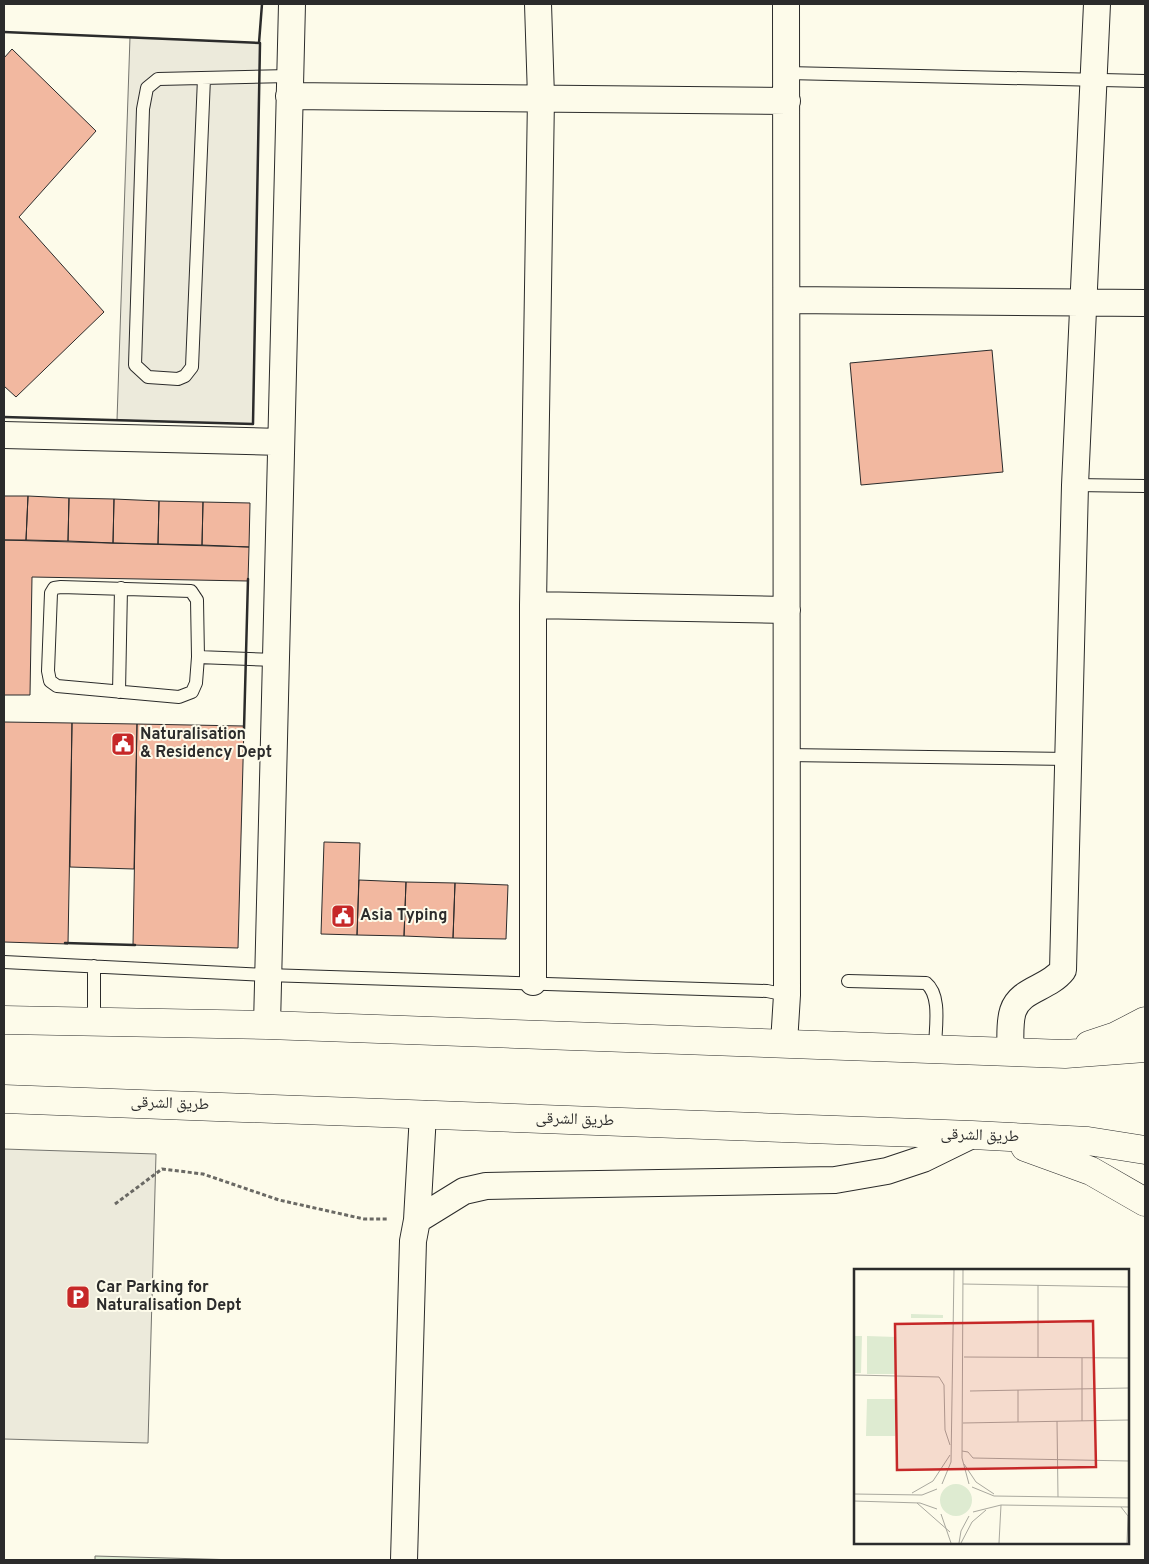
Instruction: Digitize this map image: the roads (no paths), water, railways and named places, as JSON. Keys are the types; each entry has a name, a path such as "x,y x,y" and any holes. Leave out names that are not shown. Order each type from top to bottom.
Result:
{"main road":[{"path":"4,1020 266,1025 934,1049 1010,1050 1064,1054 1145,1048"},
{"path":"1064,1054 1116,1036 1145,1021"},
{"name":"طريق الشرقى","path":"4,1099 1088,1140 1145,1150"},
{"path":"972,1135 1033,1148 1091,1171 1145,1202"}],"street":[{"path":"266,1025 292,4"},
{"path":"533,982 533,605 541,97 538,4"},
{"path":"784,1043 787,995 786,4"},
{"path":"1010,1050 1012,1013 1016,1005 1028,993 1055,980 1063,970 1075,485 1085,302 1096,4"},
{"path":"290,86 541,97 787,100"},
{"path":"787,300 1145,303"},
{"path":"4,435 281,442"},
{"path":"533,605 787,610"},
{"path":"404,1560 413,1241 417,1220 423,1114"},
{"path":"417,1220 464,1191 486,1186 835,1180 887,1171 923,1159 972,1135"}],"lane":[{"path":"787,74 1145,81"},
{"path":"204,78 192,367 185,376 178,379 148,377 135,366 143,108 148,88 158,79 204,78 290,86"},
{"path":"1075,485 1145,486"},
{"path":"54,588 190,591 197,600 198,657 196,684 192,692 179,697 57,686 50,681 51,593 54,588"},
{"path":"119,692 122,588"},
{"path":"198,657 276,660"},
{"path":"787,755 1069,759"},
{"path":"4,962 267,974 767,991 787,995"},
{"path":"94,966 94,1021"},
{"path":"848,981 926,982 932,988 935,997 934,1049"}],"place":[{"name":"Naturalisation & Residency Dept","path":"123,744"},
{"name":"Asia Typing","path":"343,916"},
{"name":"Car Parking for Naturalisation Dept","path":"78,1297"}]}
